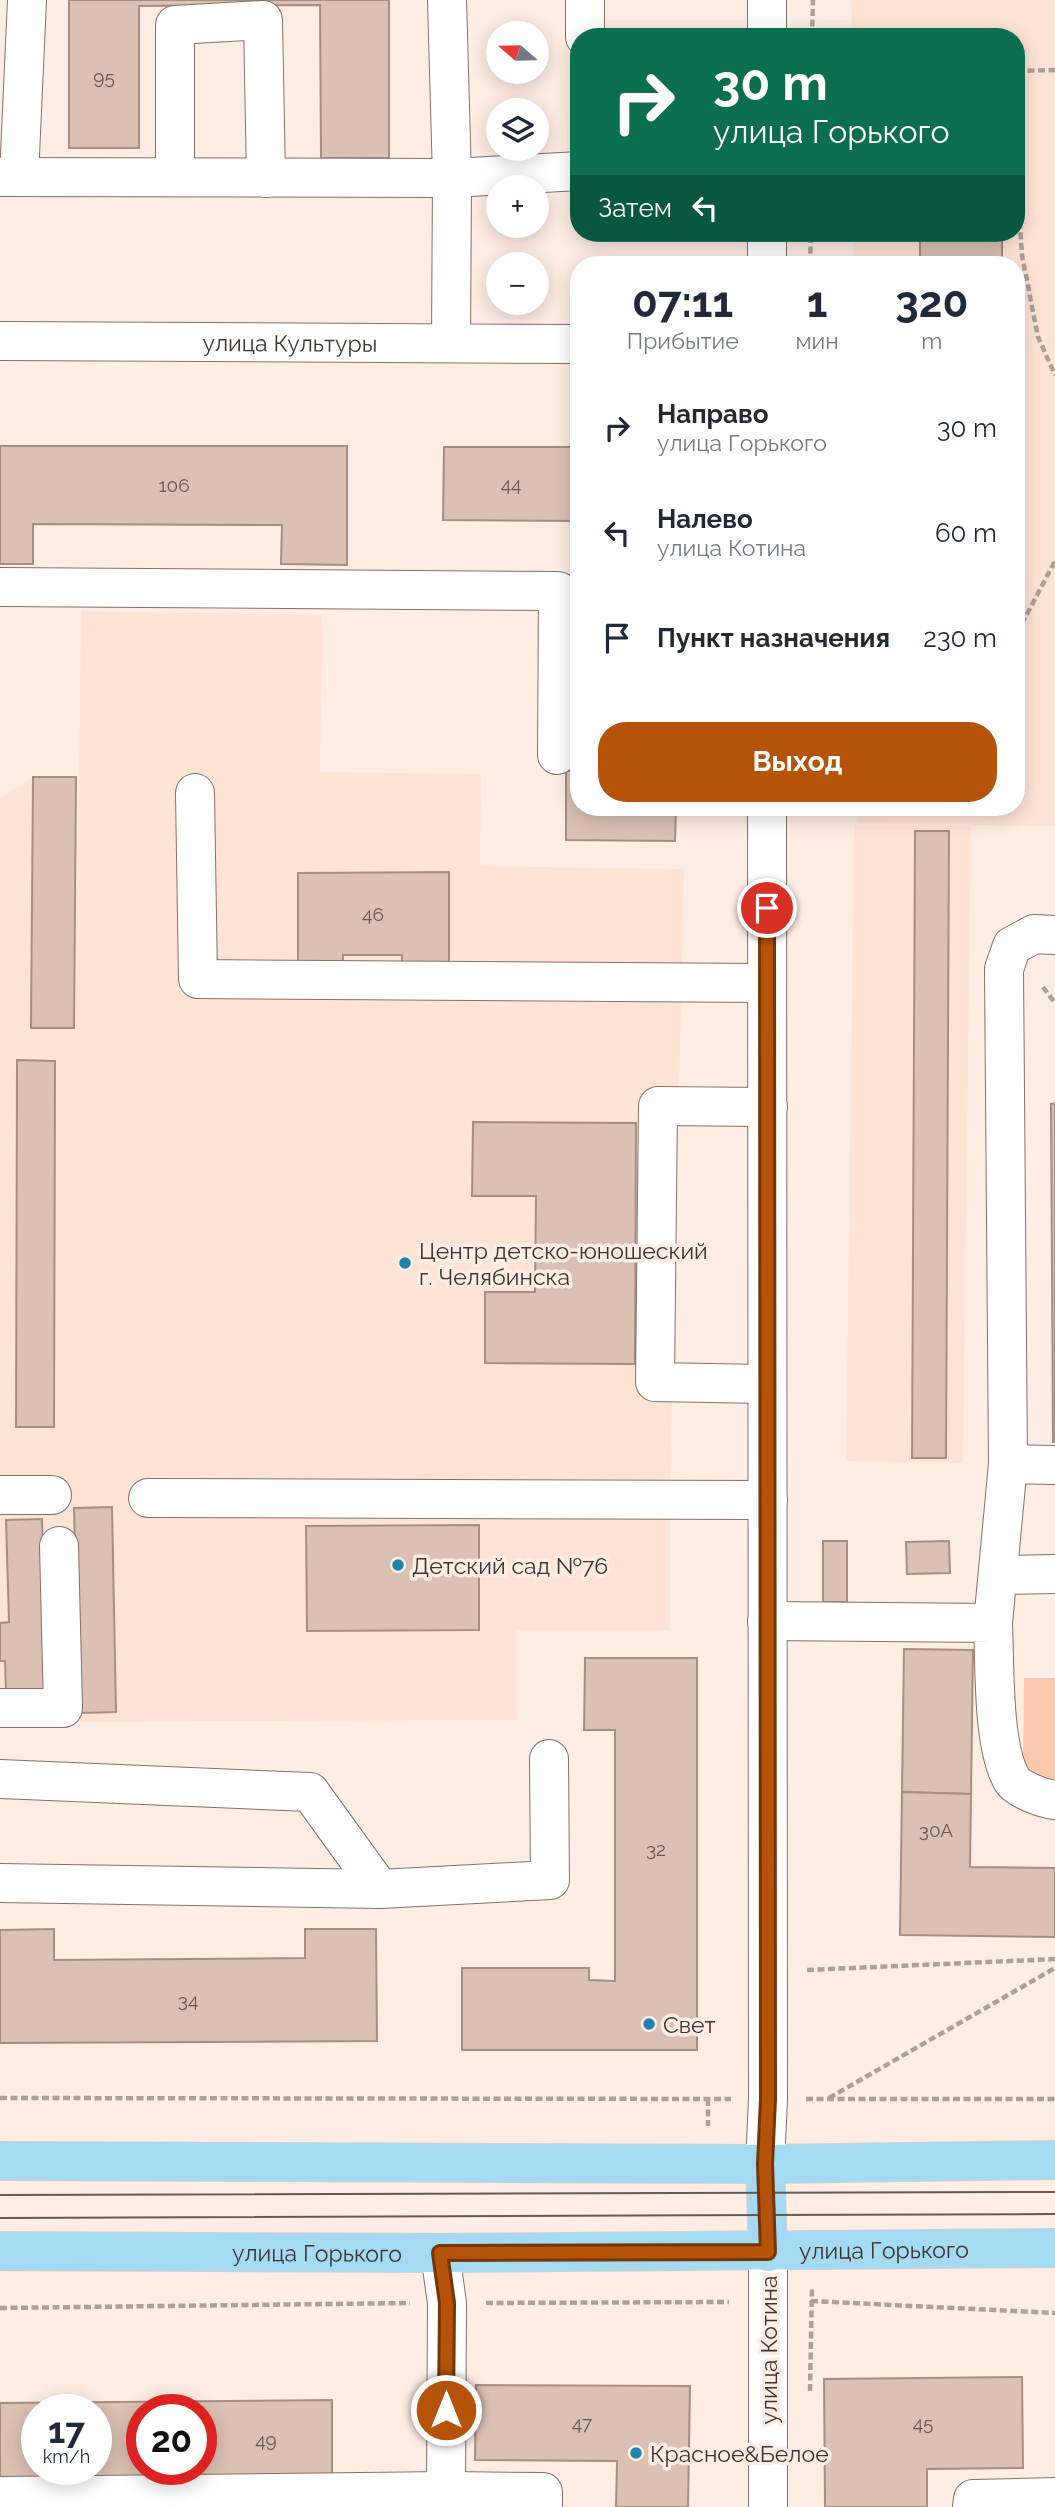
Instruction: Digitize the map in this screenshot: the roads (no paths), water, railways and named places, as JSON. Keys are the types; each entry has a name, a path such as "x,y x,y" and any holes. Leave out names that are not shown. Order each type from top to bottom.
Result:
{"main road":[{"path":"0,2161 765,2164 1055,2160"},
{"name":"улица Котина","path":"765,2164 768,2252"},
{"name":"улица Горького","path":"0,2251 440,2253 1055,2248"}],"street":[{"path":"27,0 10,177 452,178 570,171"},
{"path":"447,0 452,178 452,342"},
{"path":"585,0 585,28"},
{"path":"767,0 767,28"},
{"path":"175,177 175,25 263,20 265,177"},
{"name":"улица Культуры","path":"0,341 570,344"},
{"path":"0,587 558,591 557,755"},
{"path":"195,793 198,979 767,983"},
{"name":"улица Котина","path":"765,2164 768,2099 767,816"},
{"path":"1055,934 1034,933 1013,946 1004,969 1008,1464 993,1623 1000,1751 1013,1783 1045,1800 1055,1800"},
{"path":"767,1384 655,1381 658,1106 768,1107"},
{"path":"1008,1464 1055,1465"},
{"path":"0,1495 52,1495"},
{"path":"148,1497 768,1500"},
{"path":"0,1709 63,1708 59,1546"},
{"path":"998,1575 1055,1574"},
{"path":"767,1621 993,1623"},
{"path":"0,1884 380,1889 550,1880 549,1759"},
{"path":"0,1779 310,1791 380,1889"},
{"name":"улица Котина","path":"768,2252 768,2507"},
{"path":"440,2253 447,2303 446,2491"},
{"path":"0,2496 543,2492 543,2507"},
{"path":"972,2507 972,2499 1055,2497"}],"tram line":[{"path":"0,2195 1055,2192"},
{"path":"0,2218 1055,2214"}],"place":[{"name":"Центр детско-юношеский г. Челябинска","path":"405,1263"},
{"name":"Детский сад №76","path":"398,1565"},
{"name":"Свет","path":"649,2024"},
{"name":"Красное&Белое","path":"636,2453"}]}
